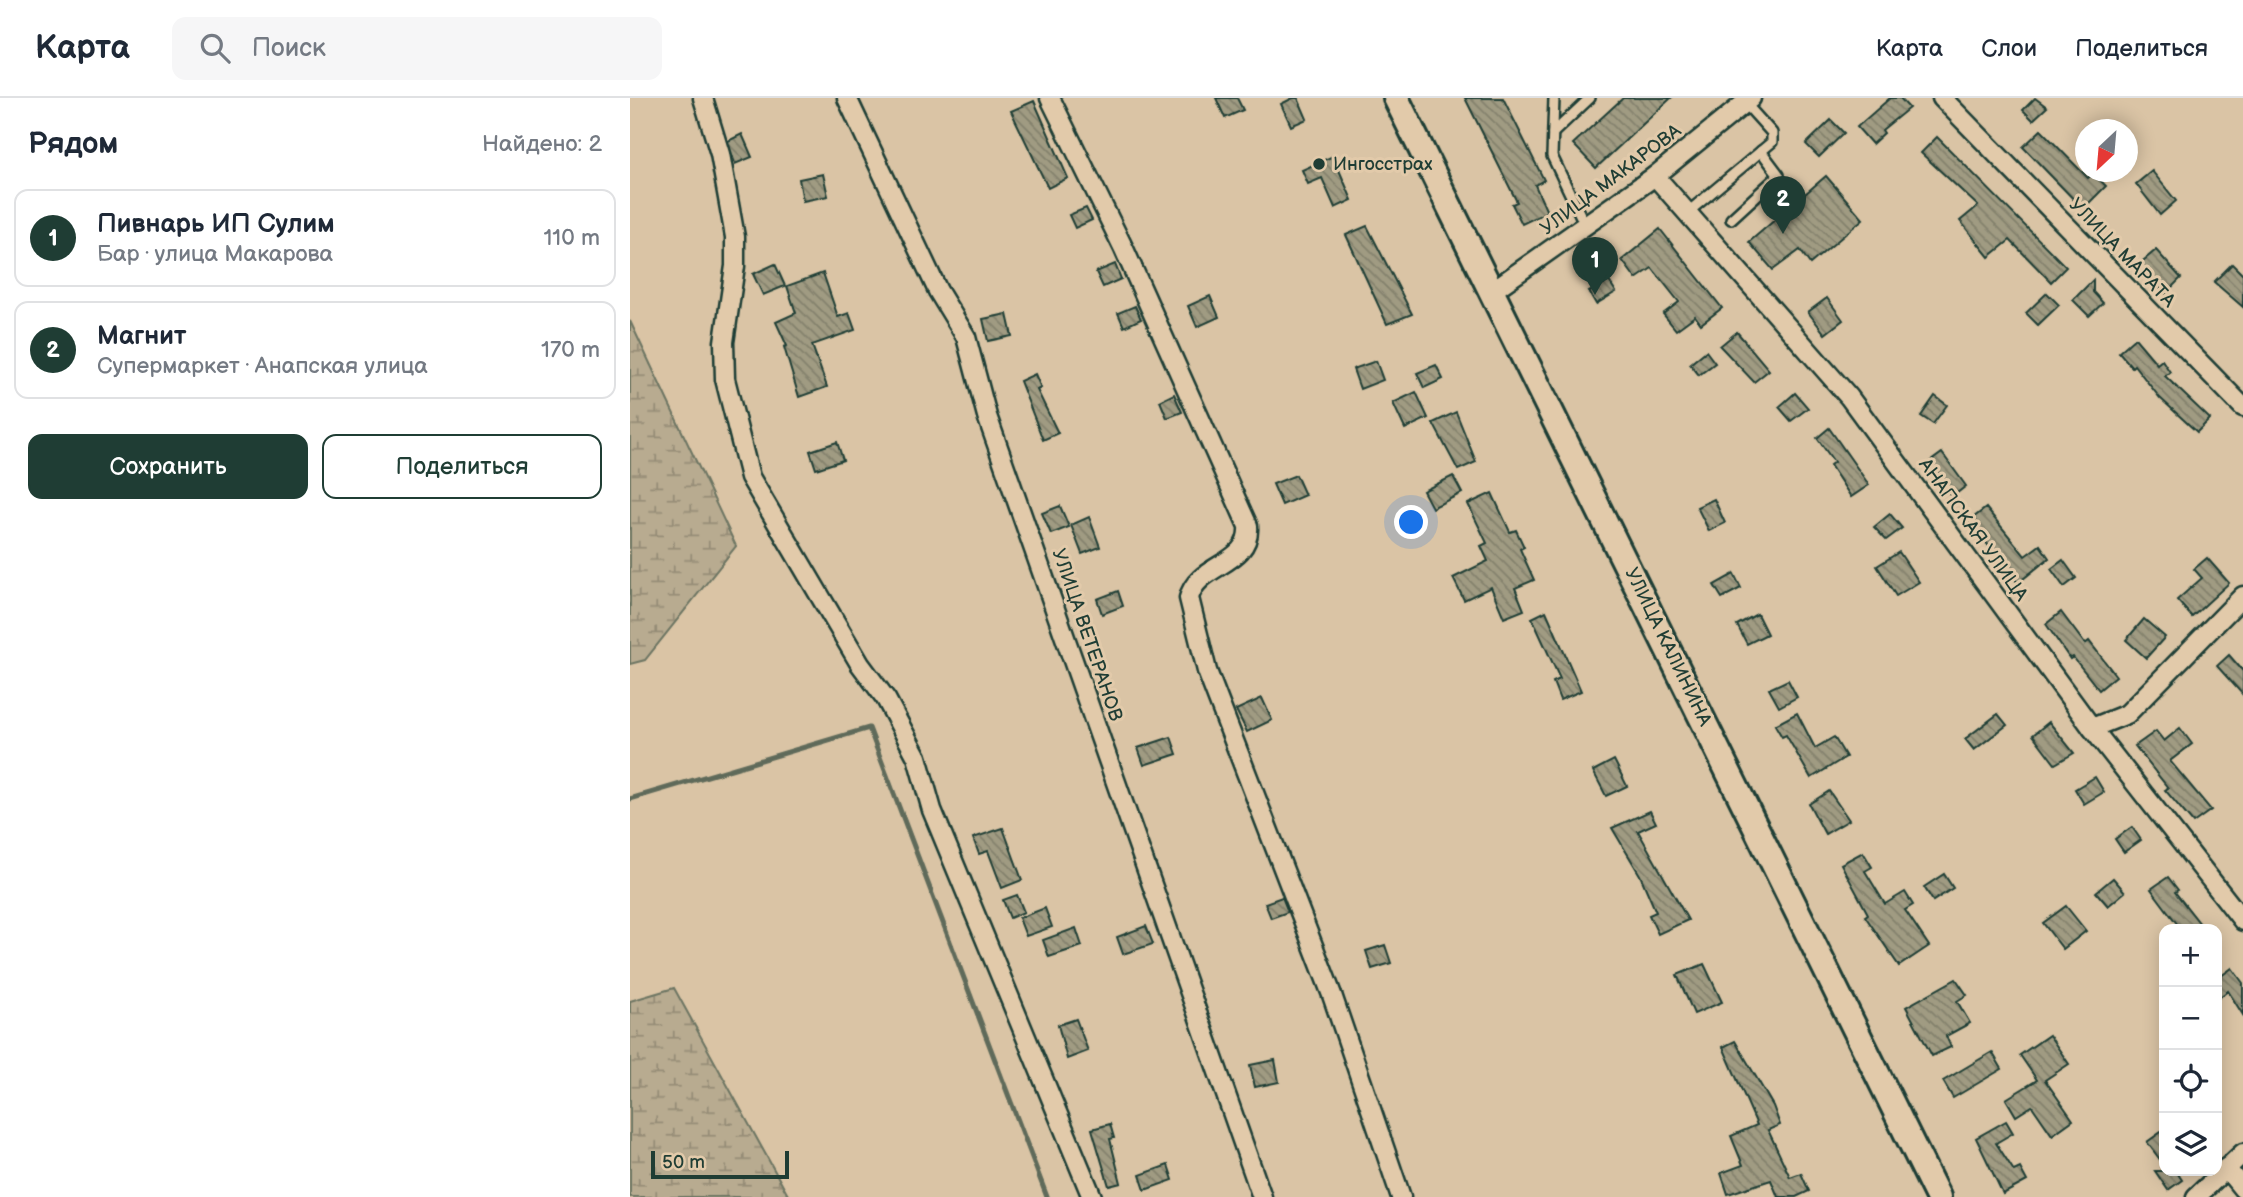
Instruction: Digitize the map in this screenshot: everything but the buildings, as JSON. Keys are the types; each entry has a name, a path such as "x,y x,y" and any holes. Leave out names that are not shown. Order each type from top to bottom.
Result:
{"main road":[{"name":"УЛИЦА КАЛИНИНА","path":"1396,98 1938,1197"}],"street":[{"path":"703,98 720,154 735,237 735,266 724,342 725,379 750,477 860,664 886,699 916,757 937,822 1093,1197"},
{"name":"УЛИЦА ВЕТЕРАНОВ","path":"847,98 933,279 966,337 987,416 1262,1197"},
{"path":"1049,98 1124,248 1248,526 1249,537 1245,546 1236,555 1199,577 1192,586 1189,598 1207,671 1332,995 1401,1197"},
{"name":"УЛИЦА МАРАТА","path":"1942,98 2243,407"},
{"name":"УЛИЦА МАКАРОВА","path":"1492,290 1586,227 1655,176 1748,101"},
{"name":"АНАПСКАЯ УЛИЦА","path":"1655,176 1849,397 2092,727 2243,921"},
{"path":"2092,727 2127,714 2243,596"},
{"path":"2196,1197 2243,1153"},
{"path":"2227,1168 2243,1189"}],"lane":[{"path":"1554,98 1552,156 1586,227"},
{"path":"1553,133 1590,98"},
{"path":"1687,213 1774,137 1748,101"},
{"path":"1731,219 1779,175 1761,150"}],"green space":[{"path":"630,321 736,546 645,660 630,664"},
{"path":"674,988 789,1197 630,1197 630,1001"}],"waterway":[{"path":"630,799 869,728 1047,1197"}],"place":[{"name":"Ингосстрах","path":"1319,164"},
{"name":"Магнит","path":"1783,234"},
{"name":"Пивнарь ИП Сулим","path":"1595,295"}]}
